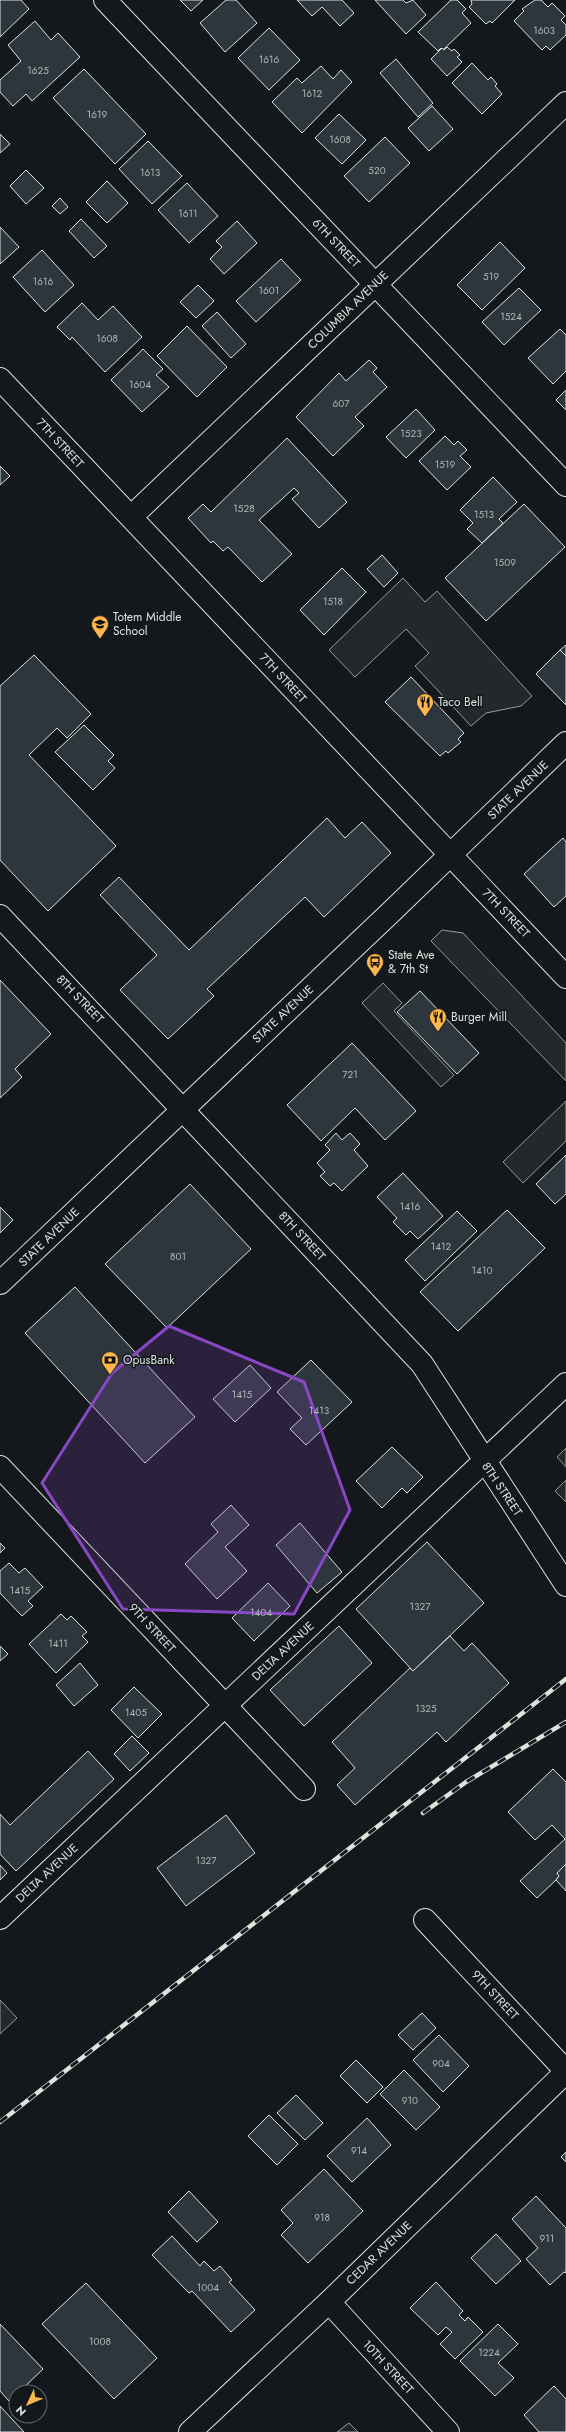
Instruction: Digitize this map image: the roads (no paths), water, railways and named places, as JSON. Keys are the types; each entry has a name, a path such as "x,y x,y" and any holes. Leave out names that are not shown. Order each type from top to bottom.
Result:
{"street":[{"name":"6TH STREET","path":"105,0 566,485"},
{"name":"COLUMBIA AVENUE","path":"131,517 566,103"},
{"name":"7TH STREET","path":"0,379 566,977"},
{"name":"STATE AVENUE","path":"0,1283 566,743"},
{"name":"8TH STREET","path":"0,916 183,1108 422,1364 483,1462 566,1585"},
{"name":"DELTA AVENUE","path":"0,1918 566,1384"},
{"name":"9TH STREET","path":"0,1467 304,1789"},
{"name":"9TH STREET","path":"425,1920 566,2071"},
{"name":"CEDAR AVENUE","path":"190,2432 329,2302 566,2071"},
{"name":"10TH STREET","path":"329,2302 448,2432"}],"railway":[{"path":"0,2122 566,1679"},
{"path":"423,1813 466,1782 566,1722"}],"place":[{"name":"Totem Middle School","path":"100,639"},
{"name":"Taco Bell","path":"425,717"},
{"name":"State Ave & 7th St","path":"375,977"},
{"name":"Burger Mill","path":"438,1032"},
{"name":"OpusBank","path":"110,1375"}]}
